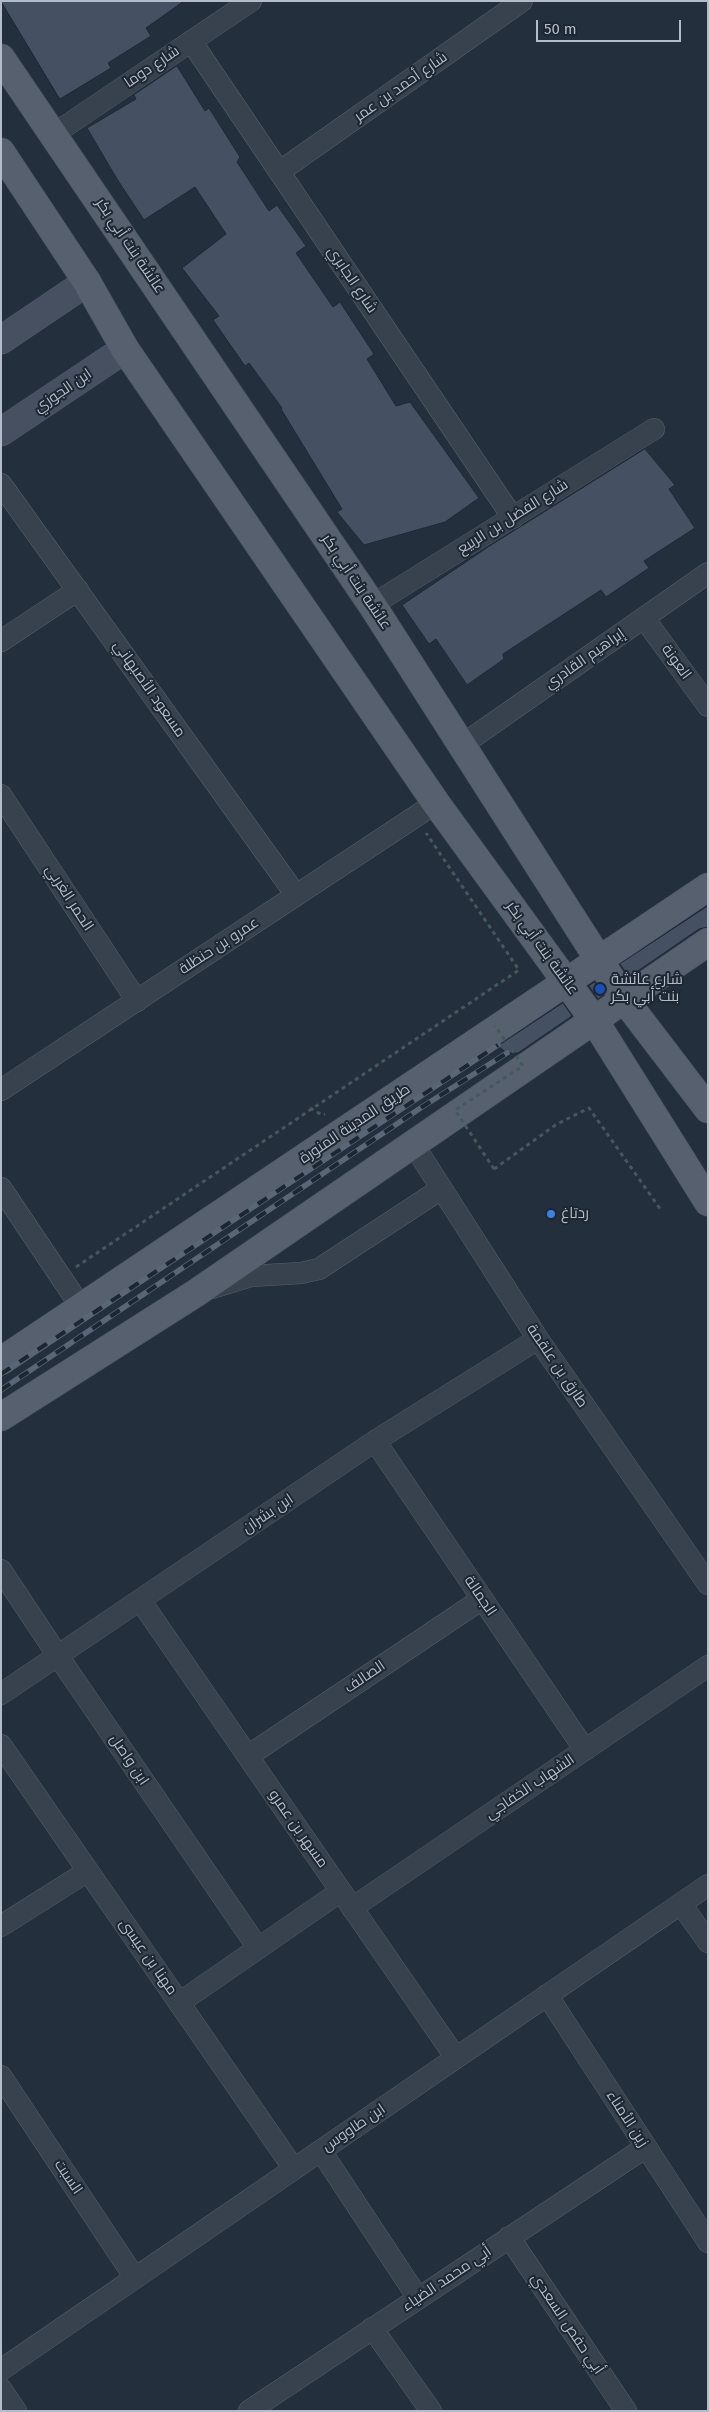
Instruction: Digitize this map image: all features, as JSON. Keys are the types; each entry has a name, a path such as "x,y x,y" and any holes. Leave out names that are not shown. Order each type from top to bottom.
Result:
{"main road":[{"name":"عائشة بنت أبي بكر","path":"1,58 372,605 600,958 624,999 708,1109"},
{"name":"عائشة بنت أبي بكر","path":"2,156 87,282 125,349 425,810 567,982 594,1020 708,1202"},
{"name":"طريق المدينة المنورة","path":"1,1361 708,887"},
{"path":"1,1418 196,1293 708,942"}],"street":[{"name":"شارع دوما","path":"54,134 251,1"},
{"name":"شارع أحمد بن عمر","path":"279,172 522,1"},
{"name":"شارع الجابري","path":"191,41 512,518"},
{"path":"1,340 87,282"},
{"name":"ابن الجوزي","path":"1,432 125,349"},
{"name":"شارع الفضل بن الربيع","path":"372,605 654,429"},
{"name":"مسعود الأصبهاني","path":"1,484 296,895"},
{"name":"إبراهيم القادري","path":"462,745 708,573"},
{"path":"1,641 78,590"},
{"name":"العونة","path":"644,618 706,699"},
{"name":"الحمر الغربي","path":"1,795 136,1000"},
{"name":"عمرو بن حنظلة","path":"1,1090 425,810"},
{"name":"طارق بن علقمة","path":"413,1144 538,1339 708,1584"},
{"path":"1,1188 81,1307"},
{"path":"196,1293 251,1276 301,1273 319,1269 441,1189"},
{"name":"ابن بشران","path":"1,1694 375,1441 538,1339"},
{"name":"الجمالة","path":"375,1441 585,1750"},
{"name":"ابن واصل","path":"1,1570 258,1948"},
{"name":"الصالف","path":"248,1756 482,1599"},
{"name":"مسهر بن عمرو","path":"140,1600 456,2058"},
{"name":"الشهاب الخفاجي","path":"179,2003 258,1948 346,1900 585,1750 708,1666"},
{"name":"مهنا بن عيسى","path":"1,1745 294,2169"},
{"path":"1,1926 88,1871"},
{"name":"ابن طاووس","path":"1,2370 708,1885"},
{"path":"680,1904 708,1942"},
{"name":"زين الأمناء","path":"547,1996 708,2242"},
{"name":"السبت","path":"1,2076 135,2278"},
{"name":"أبي محمد الضياء","path":"249,2411 646,2147"},
{"path":"321,2151 418,2298"},
{"name":"أبي حفص السعدي","path":"509,2238 626,2411"},
{"path":"372,2328 431,2411"},
{"path":"1,2388 16,2411"}],"path":[{"path":"61,1277 310,1108 519,970 425,810"},
{"path":"496,1028 522,1066 455,1110 494,1170 557,1124 589,1108 661,1210"},
{"path":"310,1108 322,1115"}],"building":[{"path":"1,1 184,1 146,28 151,36 108,63 111,68 60,99"},
{"path":"177,66 205,111 209,108 240,157 237,162 269,211 277,205 306,246 296,253 333,307 340,302 374,354 367,359 396,406 410,402 479,498 445,522 364,545 337,512 342,509 282,408 249,363 245,366 213,320 219,316 182,268 226,234 195,187 144,220 87,128 136,99 134,95"},
{"path":"645,449 675,485 669,489 695,528 644,561 649,568 606,597 601,590 503,654 504,659 467,685 436,639 429,644 402,605 488,547"},
{"path":"708,906 708,927 699,929 629,977 620,964"},
{"path":"595,982 603,995 598,999 589,986"},
{"path":"563,1003 572,1016 518,1053 507,1053 498,1046"}],"railway":[{"path":"1,1374 498,1045"},
{"path":"1,1390 422,1107 507,1053"}],"place":[{"name":"شارع عائشة بنت أبي بكر","path":"600,989"},
{"name":"ردتاغ","path":"551,1214"}]}
